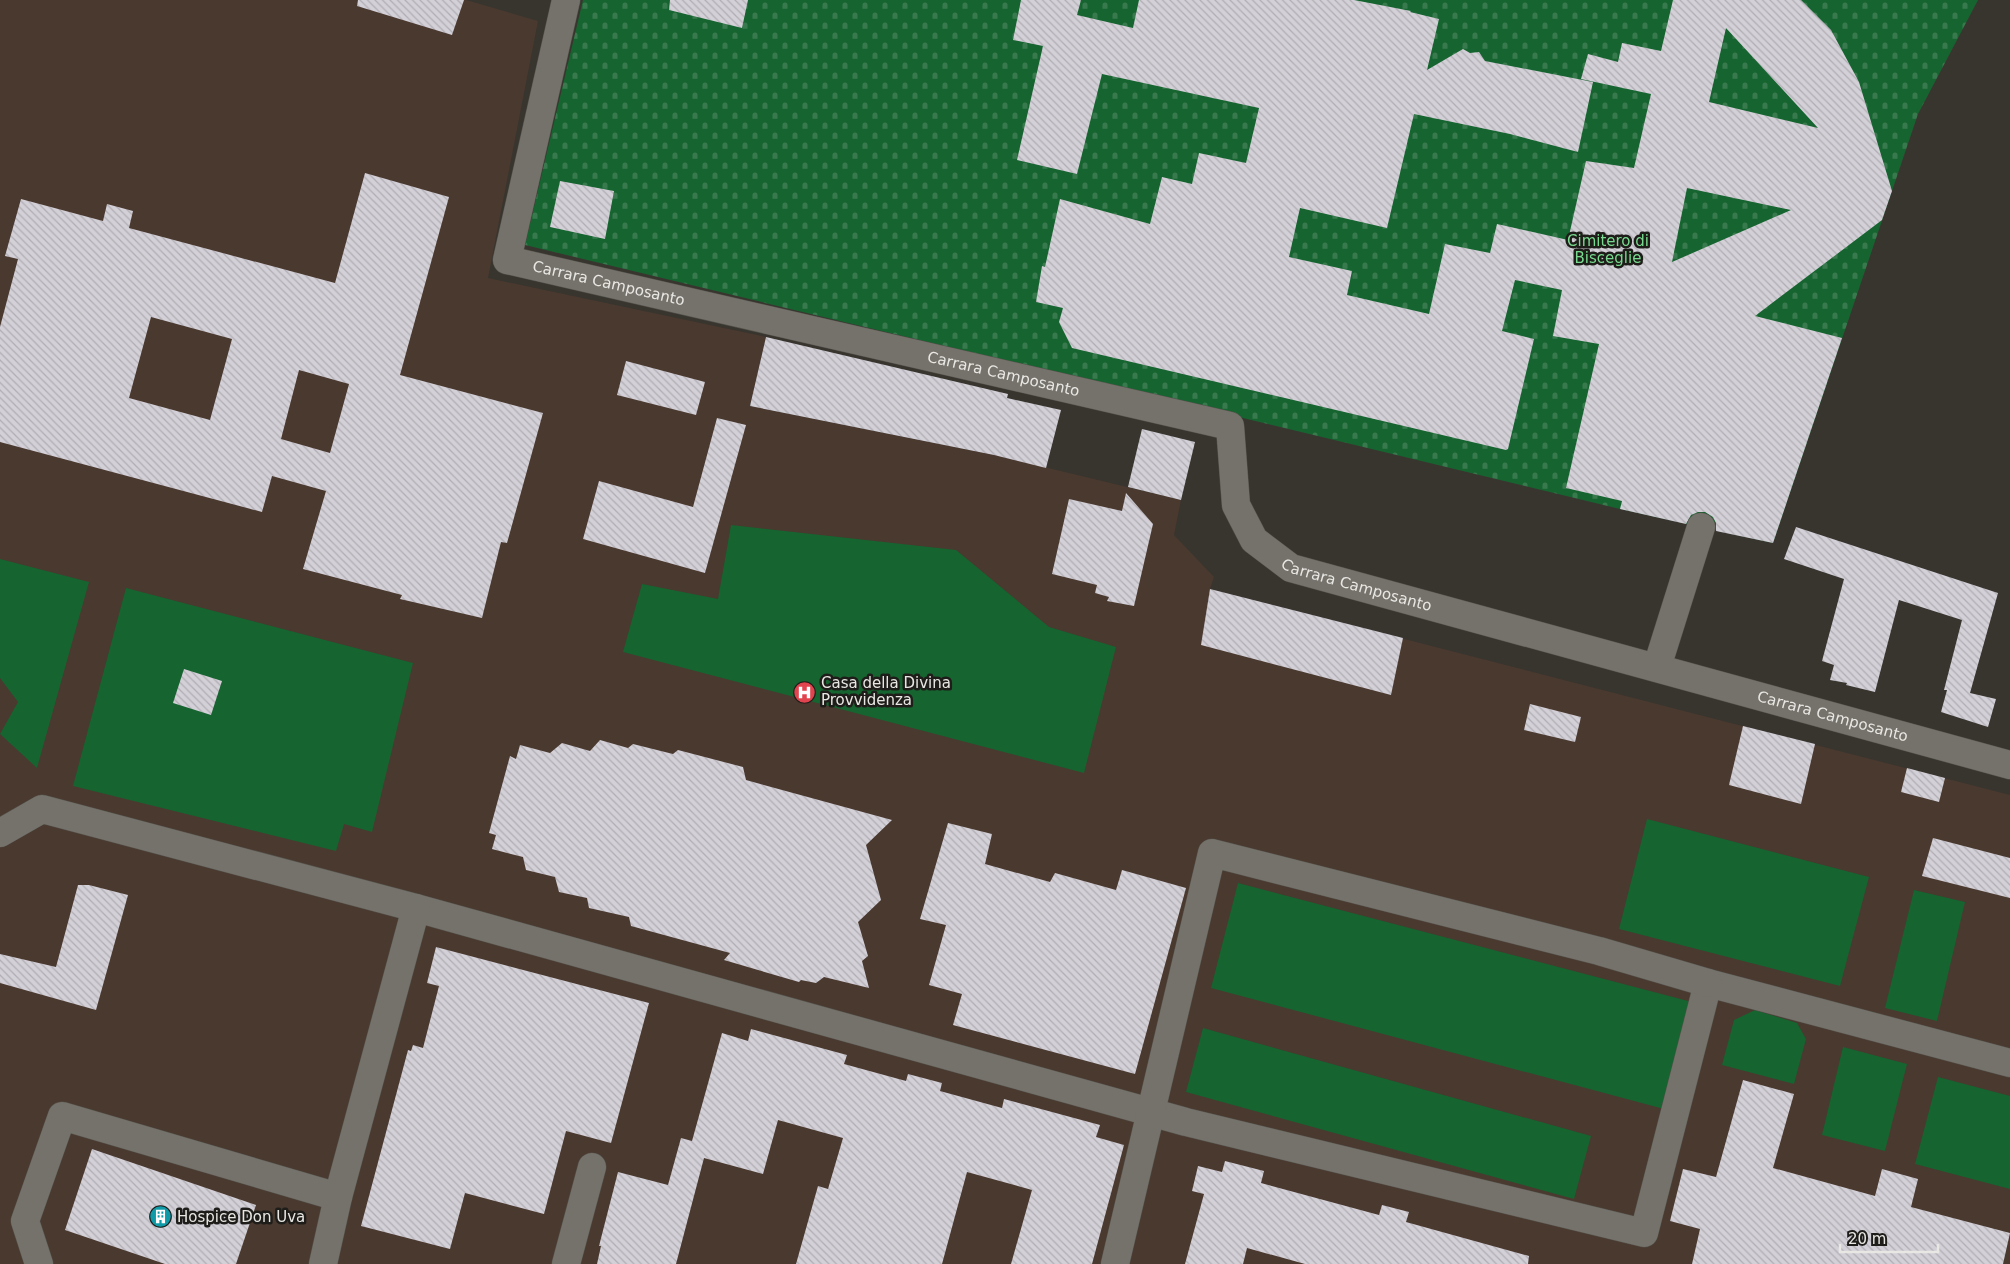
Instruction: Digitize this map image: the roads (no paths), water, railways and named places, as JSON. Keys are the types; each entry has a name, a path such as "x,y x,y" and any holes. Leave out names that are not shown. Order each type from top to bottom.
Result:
{"lane":[{"name":"Carrara Camposanto","path":"566,0 507,260 1230,426 1236,505 1254,540 1291,568 2010,765"},
{"path":"1657,667 1701,527"},
{"path":"0,833 42,809 416,908 1152,1113 1644,1233 1708,983"},
{"path":"1115,1264 1212,853 1599,950 1708,983 2010,1063"},
{"path":"323,1264 338,1197 416,908"},
{"path":"39,1264 25,1221 62,1116 338,1197"},
{"path":"566,1264 592,1167"}],"place":[{"name":"Casa della Divina Provvidenza","path":"805,692"},
{"name":"Hospice Don Uva","path":"161,1217"}],"park label":[{"name":"Cimitero di Bisceglie","path":"1608,250"}]}
